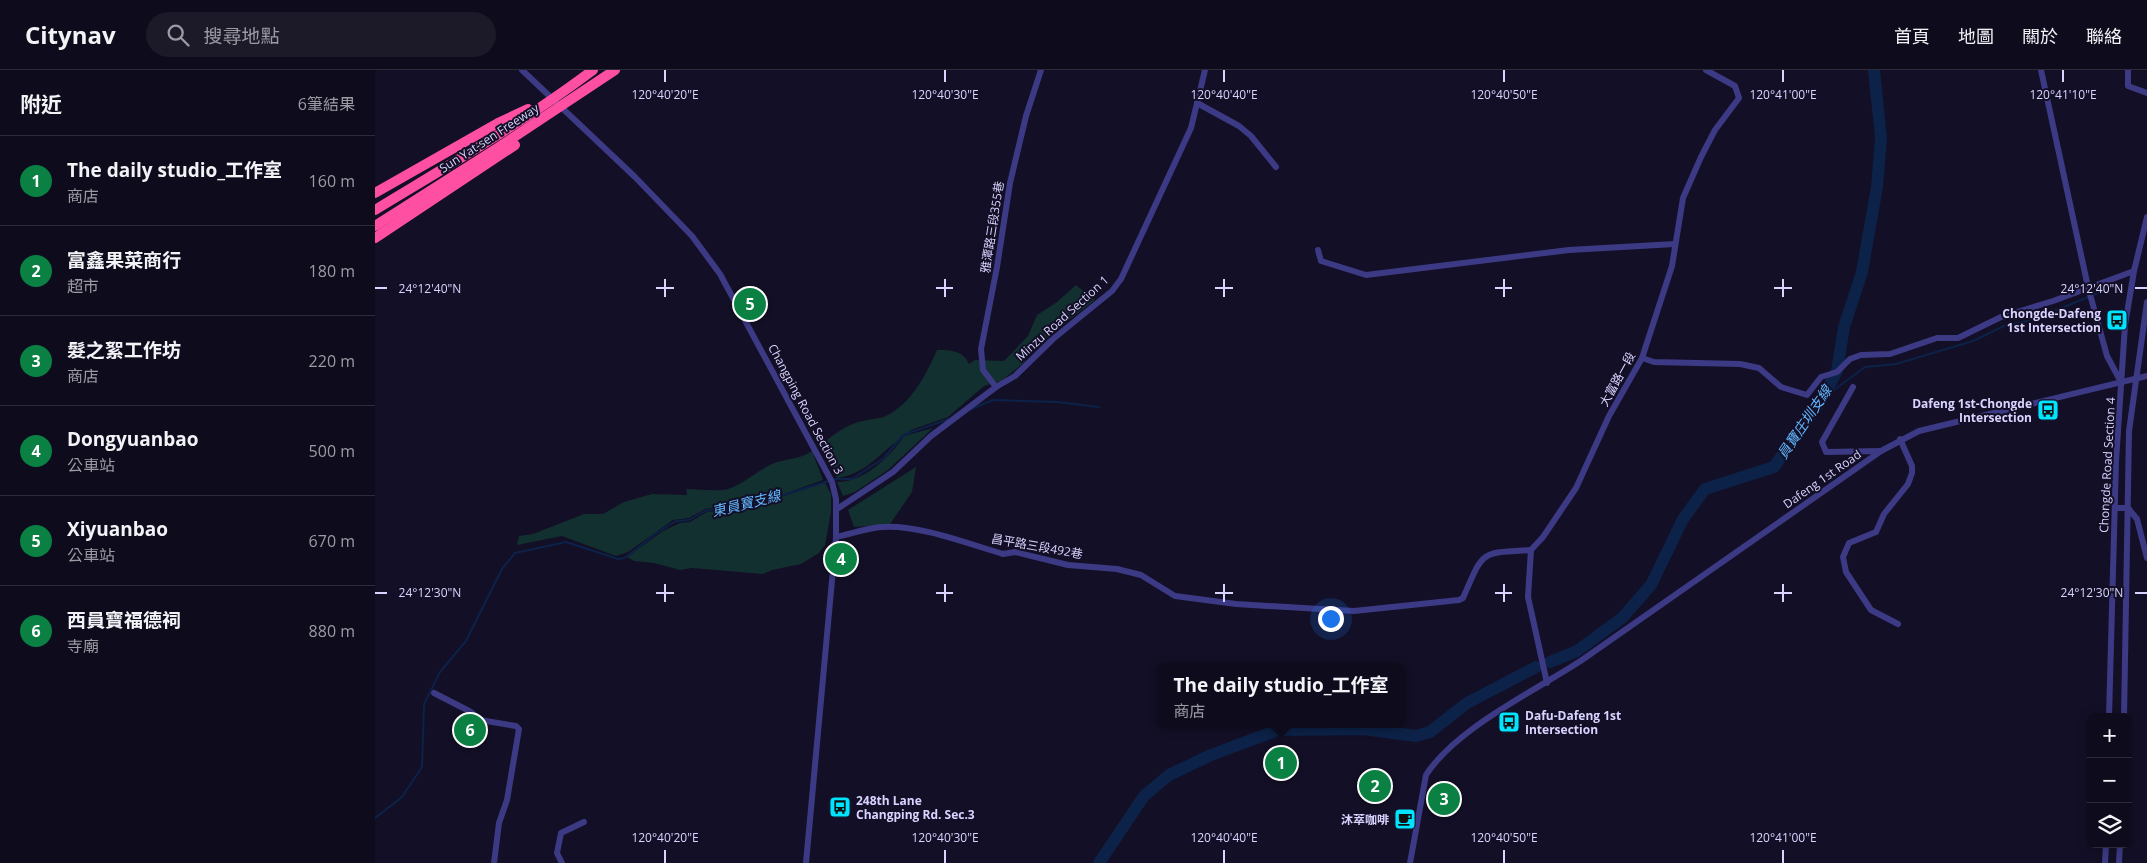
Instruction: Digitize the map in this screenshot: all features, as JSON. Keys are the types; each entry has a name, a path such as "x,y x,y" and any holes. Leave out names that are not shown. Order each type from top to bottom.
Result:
{"highway":[{"name":"Sun Yat-sen Freeway","path":"375,226 565,97 593,70"},
{"name":"Sun Yat-sen Freeway","path":"375,210 565,97 615,70"},
{"path":"375,193 498,123 565,97"},
{"path":"375,238 539,129 565,97"}],"street":[{"name":"Changping Road Section 3","path":"522,70 635,176 692,236 720,274 832,482 837,508 836,537 809,848 806,863"},
{"name":"雅潭路三段355巷","path":"996,387 983,370 981,349 997,267 1010,183 1026,116 1041,70"},
{"name":"Minzu Road Section 1","path":"837,508 893,472 931,436 996,387 1015,376 1053,339 1112,291 1121,279 1191,128 1205,70"},
{"name":"大富路一段","path":"1531,550 1543,537 1576,488 1609,416 1642,358 1672,266 1683,198 1715,130 1739,98 1735,86 1706,70"},
{"path":"2041,70 2088,287 2107,356 2122,383"},
{"path":"2128,70 2128,86 2147,93"},
{"path":"1197,103 1239,126 1251,136 1276,167"},
{"name":"Chongde Road Section 4","path":"2109,713 2115,508 2125,325 2147,217"},
{"path":"1318,250 1321,261 1366,275 1569,250 1675,244"},
{"path":"1642,358 1654,362 1740,364 1759,368 1781,387 1807,395 1821,377 1837,372 1850,359 1861,354 1890,354 1937,338 1958,338 2001,316 2053,301 2135,271"},
{"name":"Chongde Road Section 4","path":"2124,713 2129,431 2134,380 2147,302"},
{"name":"Dafeng 1st Road","path":"1410,863 1423,782 1433,764 1455,743 1532,689 1547,683 1881,451 1919,430 2147,376"},
{"path":"1853,387 1822,442 1826,452 1881,451"},
{"path":"1898,624 1871,610 1846,572 1843,557 1849,543 1876,532 1884,514 1908,484 1912,473 1912,466 1900,439"},
{"path":"2115,508 2128,508 2137,519 2147,558"},
{"name":"昌平路三段492巷","path":"836,537 882,527 901,528 932,533 1003,554 1015,552 1068,565 1117,569 1141,575 1175,596 1236,604 1355,611 1459,600 1463,598 1479,561 1491,552 1531,550"},
{"path":"1531,550 1528,597 1547,683"},
{"path":"434,693 471,712 480,720 516,726 519,729 507,800 499,823 494,863"},
{"path":"562,863 557,853 561,833 583,822"},
{"name":"Changping Road Section 3","path":"809,848 810,863"},
{"path":"2105,848 2105,863"},
{"path":"2119,863 2120,848"}],"green space":[{"path":"1076,285 1095,300 1041,342 1021,365 1001,381 984,386 948,417 911,430 873,462 848,476 837,478 819,446 851,425 883,417 895,411 917,388 937,350 960,353 969,364 975,360 1004,361 1028,336 1037,315 1057,302"},
{"path":"933,428 888,470 855,492 843,496 837,482 857,478 875,467 904,436"},
{"path":"812,451 823,480 784,494 735,505 705,509 689,518 673,520 628,552 616,556 562,536 517,545 519,536 533,534 584,514 603,514 624,502 652,494 687,495 686,489 728,489 740,484 772,464 802,456"},
{"path":"916,467 912,492 890,524 854,527 848,510"},
{"path":"825,483 831,494 831,512 825,545 819,553 801,564 772,570 763,574 692,568 680,570 654,563 634,561 627,557 663,531 680,523 690,522 707,512 748,507"}],"waterway":[{"name":"員寶庄圳支線","path":"1550,662 1577,651 1622,618 1651,585 1683,519 1705,489 1774,467 1822,399 1837,371 1844,327 1862,272 1877,187 1881,138 1874,70"},
{"path":"1822,399 1865,367 1896,364 1973,341 2004,326 2023,322 2059,309 2120,284"},
{"name":"東員寶支線","path":"969,410 993,400 1058,402 1099,407"},
{"name":"東員寶支線","path":"834,479 852,479 884,458 903,435 949,419"},
{"name":"東員寶支線","path":"375,818 402,797 422,767 424,704 440,672 466,641 502,569 515,553 566,542 618,559 625,558 655,534 676,521 689,520 705,511 757,503 829,481"},
{"path":"1099,863 1144,796 1169,775 1211,755 1278,730 1363,729 1416,736 1430,732 1467,703 1536,667"}],"place":[{"name":"Xiyuanbao","path":"750,304"},
{"name":"Chongde-Dafeng 1st Intersection","path":"2117,320"},
{"name":"Dafeng 1st-Chongde Intersection","path":"2048,410"},
{"name":"Dongyuanbao","path":"841,559"},
{"name":"Dafu-Dafeng 1st Intersection","path":"1509,722"},
{"name":"西員寶福德祠","path":"470,730"},
{"name":"The daily studio_工作室","path":"1281,763"},
{"name":"富鑫果菜商行","path":"1375,786"},
{"name":"髮之絮工作坊","path":"1444,799"},
{"name":"248th Lane Changping Rd. Sec.3","path":"840,807"},
{"name":"沐萃咖啡","path":"1405,819"}]}
